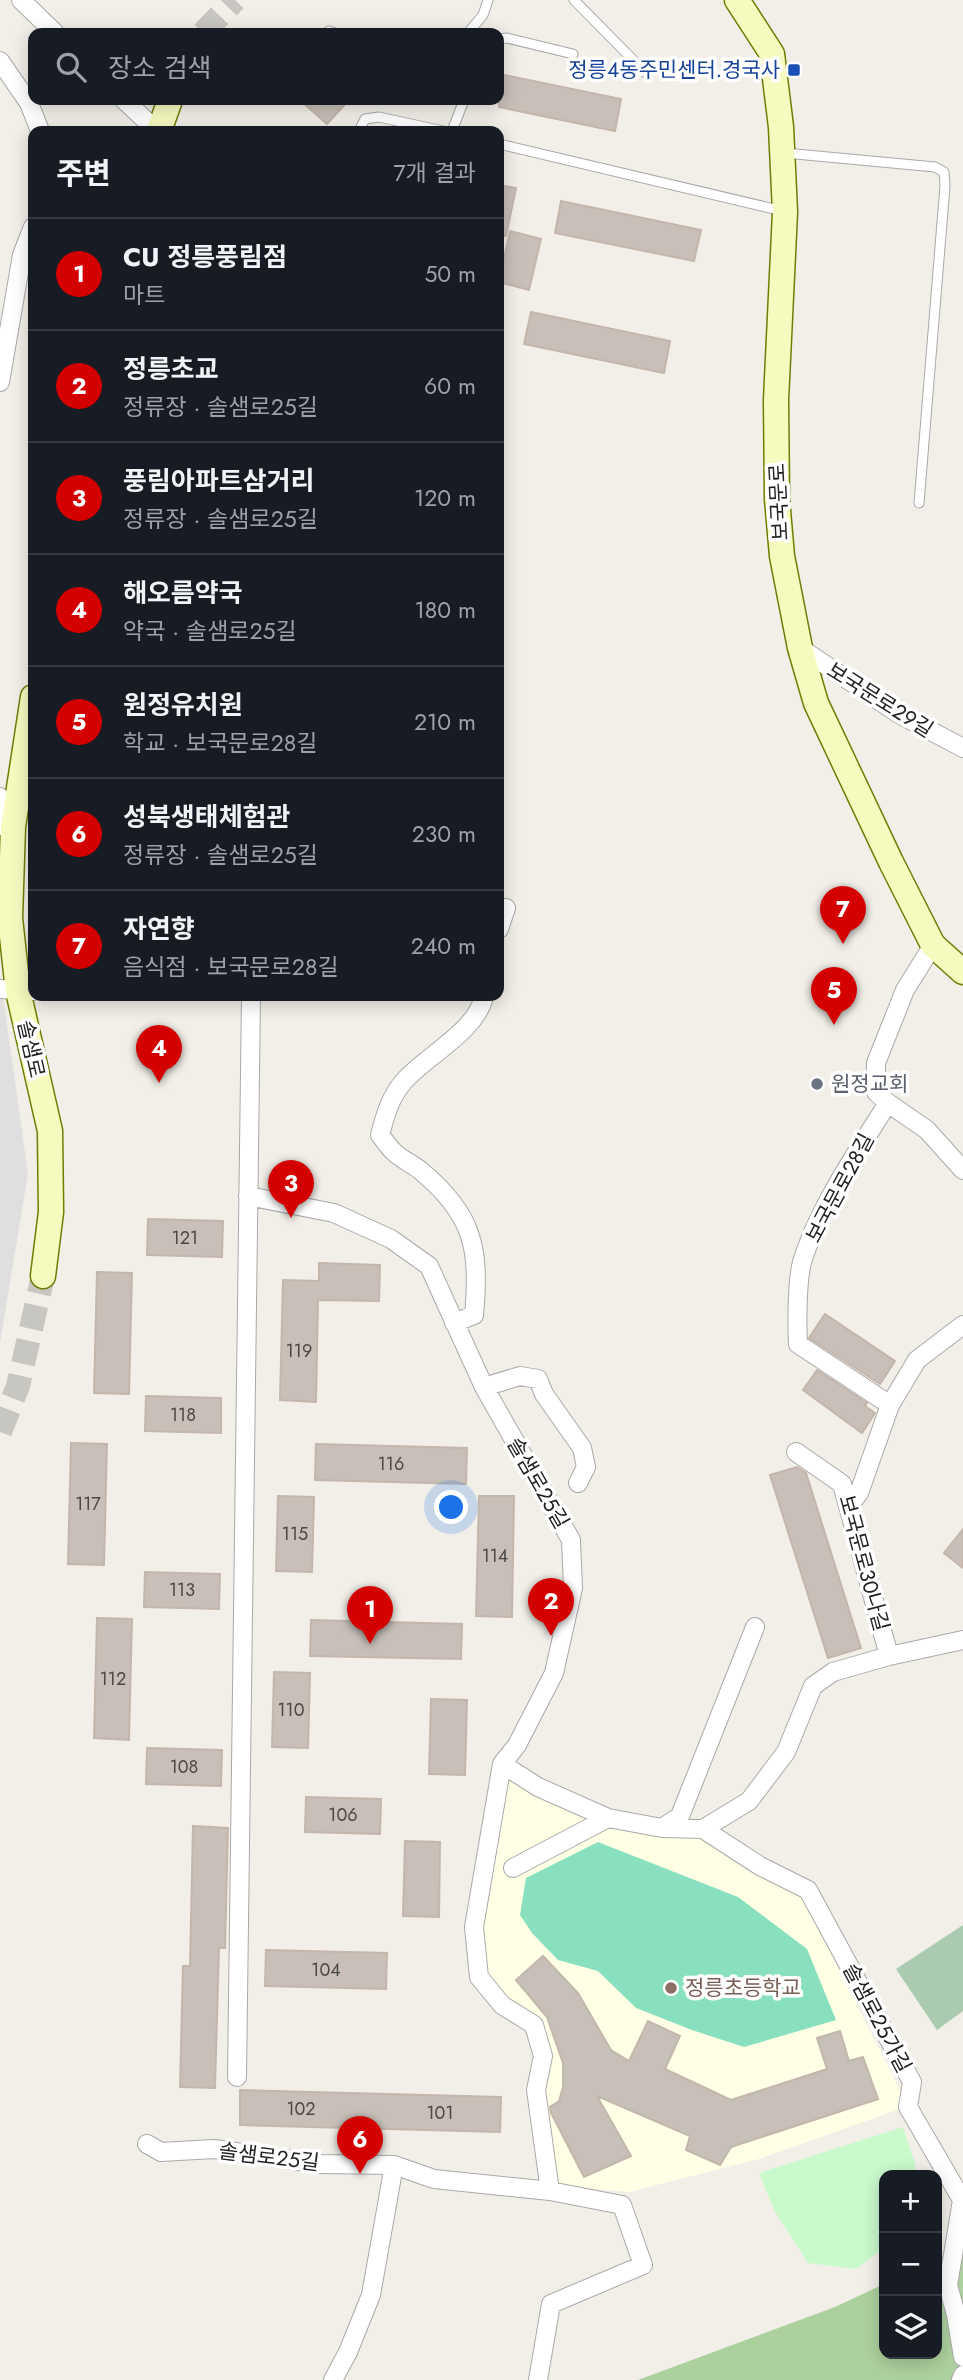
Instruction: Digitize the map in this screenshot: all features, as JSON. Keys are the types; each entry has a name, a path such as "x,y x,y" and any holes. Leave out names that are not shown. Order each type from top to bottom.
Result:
{"street":[{"path":"21,0 50,28"},
{"name":"보국문로","path":"737,0 772,54 783,153 785,212 776,400 777,499 782,556 800,648 816,703 933,945 963,972"},
{"path":"0,61 28,102"},
{"path":"30,105 38,126"},
{"path":"129,105 153,126"},
{"path":"160,126 168,105"},
{"path":"0,382 22,255 28,240"},
{"name":"보국문로29길","path":"800,648 899,714 963,748"},
{"name":"솔샘로","path":"28,721 6,827 10,918 17,990 50,1131 51,1212 43,1276"},
{"path":"0,797 6,827"},
{"path":"504,914 506,908"},
{"path":"933,945 905,990 876,1063 876,1092 928,1130 963,1170"},
{"path":"237,2077 248,1196 245,1001"},
{"path":"454,1323 474,1315 477,1287 475,1248 458,1207 420,1170 394,1152 380,1135 386,1109 403,1082 468,1026 481,1001"},
{"name":"보국문로28길","path":"888,1103 857,1151 820,1220 802,1264 798,1343 890,1405"},
{"name":"솔샘로25길","path":"248,1196 334,1213 391,1240 429,1266 484,1387 570,1540 573,1588 554,1673 517,1745 502,1765 474,1927 479,1977 502,2005 534,2025 543,2056 536,2090 550,2191"},
{"path":"848,1507 859,1493 890,1405 916,1360 963,1325"},
{"path":"484,1387 520,1376 538,1379 544,1394 582,1448 586,1468 578,1483"},
{"name":"보국문로30나길","path":"796,1452 842,1484 889,1656"},
{"path":"662,1828 680,1816 755,1627"},
{"path":"502,1765 538,1787 608,1818 662,1828 703,1829 749,1801 786,1752 813,1686 833,1672 889,1656 963,1640"},
{"path":"513,1868 608,1818"},
{"name":"솔샘로25가길","path":"703,1829 760,1866 808,1891 912,2082 908,2107 962,2200 948,2285 963,2357"},
{"name":"솔샘로25길","path":"147,2144 161,2152 214,2149 320,2164 394,2165 435,2179 625,2199 643,2264 551,2304 538,2380"},
{"path":"333,2380 372,2295 394,2165"},
{"path":"961,2380 963,2375"}],"lane":[{"path":"472,28 483,15 488,0"},
{"path":"574,0 647,74"},
{"path":"504,38 573,54"},
{"path":"454,126 462,105"},
{"path":"362,126 365,119 379,117 420,126"},
{"path":"504,145 785,212"},
{"path":"783,153 935,167 944,172 919,503"}],"shaded area":[{"path":"0,974 28,1174 0,1343"},
{"name":"정릉초등학교","path":"506,1775 610,1824 703,1829 799,1891 908,2106 759,2159 629,2192 555,2185 540,2091 550,2050 485,1976 481,1925 496,1854"},
{"path":"963,1925 963,2011 937,2030 896,1969"}],"green space":[{"path":"598,1842 738,1897 807,1949 836,2020 744,2047 636,2008 598,1971 558,1960 532,1933 520,1915 526,1878"},
{"path":"903,2127 915,2164 915,2170 879,2170 879,2251 856,2269 808,2263 774,2210 759,2173"},
{"path":"963,2246 963,2380 638,2380 835,2307 879,2286 879,2359 942,2359 942,2256"}],"building":[{"path":"504,75 621,99 615,131 499,107 504,105"},
{"path":"306,105 344,105 327,124"},
{"path":"504,186 516,188 504,236"},
{"path":"561,201 701,230 694,261 555,233"},
{"path":"510,231 541,239 529,290 504,283 504,259"},
{"path":"531,312 670,341 664,373 524,344"},
{"path":"148,1219 223,1221 222,1257 147,1255"},
{"path":"319,1263 380,1265 379,1301 318,1300 316,1402 280,1400 283,1280 319,1281"},
{"path":"97,1272 132,1273 129,1394 94,1393"},
{"path":"825,1314 895,1361 880,1384 809,1338"},
{"path":"817,1370 867,1403 865,1406 875,1413 862,1433 803,1390"},
{"path":"146,1396 221,1398 221,1433 145,1431"},
{"path":"71,1443 107,1444 104,1565 68,1564"},
{"path":"316,1444 467,1448 466,1484 315,1480"},
{"path":"797,1467 806,1473 861,1648 828,1658 770,1475"},
{"path":"278,1496 314,1497 312,1572 276,1571"},
{"path":"479,1496 514,1496 512,1617 476,1616"},
{"path":"963,1529 963,1568 944,1553"},
{"path":"145,1572 220,1574 219,1609 144,1607"},
{"path":"97,1618 132,1619 129,1740 94,1738"},
{"path":"311,1620 462,1624 461,1659 310,1656"},
{"path":"274,1672 310,1673 308,1748 272,1747"},
{"path":"431,1699 467,1700 465,1775 429,1774"},
{"path":"147,1748 222,1750 221,1786 146,1784"},
{"path":"306,1797 381,1799 380,1834 305,1832"},
{"path":"193,1826 228,1828 225,1948 219,1948 215,2088 180,2087 183,1966 190,1966"},
{"path":"405,1841 440,1842 439,1917 403,1916"},
{"path":"266,1950 387,1953 386,1989 265,1986"},
{"path":"543,1956 578,1993 611,2050 629,2061 648,2021 680,2036 665,2069 731,2100 827,2069 817,2038 840,2031 849,2061 863,2057 878,2099 731,2147 720,2165 686,2150 690,2136 597,2096 631,2156 584,2177 551,2113 550,2107 559,2101 563,2087 563,2063 547,2017 516,1980"},
{"path":"240,2090 501,2097 500,2132 240,2125"}],"tunnel":[{"path":"208,28 235,0"},
{"path":"0,1432 18,1386 43,1276"}],"place":[{"name":"정릉4동주민센터.경국사","path":"794,70"},
{"name":"자연향","path":"843,944"},
{"name":"원정유치원","path":"834,1025"},
{"name":"해오름약국","path":"159,1083"},
{"name":"원정교회","path":"817,1084"},
{"name":"풍림아파트삼거리","path":"291,1218"},
{"name":"정릉초교","path":"551,1636"},
{"name":"CU 정릉풍림점","path":"370,1644"},
{"name":"정릉초등학교","path":"671,1988"},
{"name":"성북생태체험관","path":"360,2174"}]}
